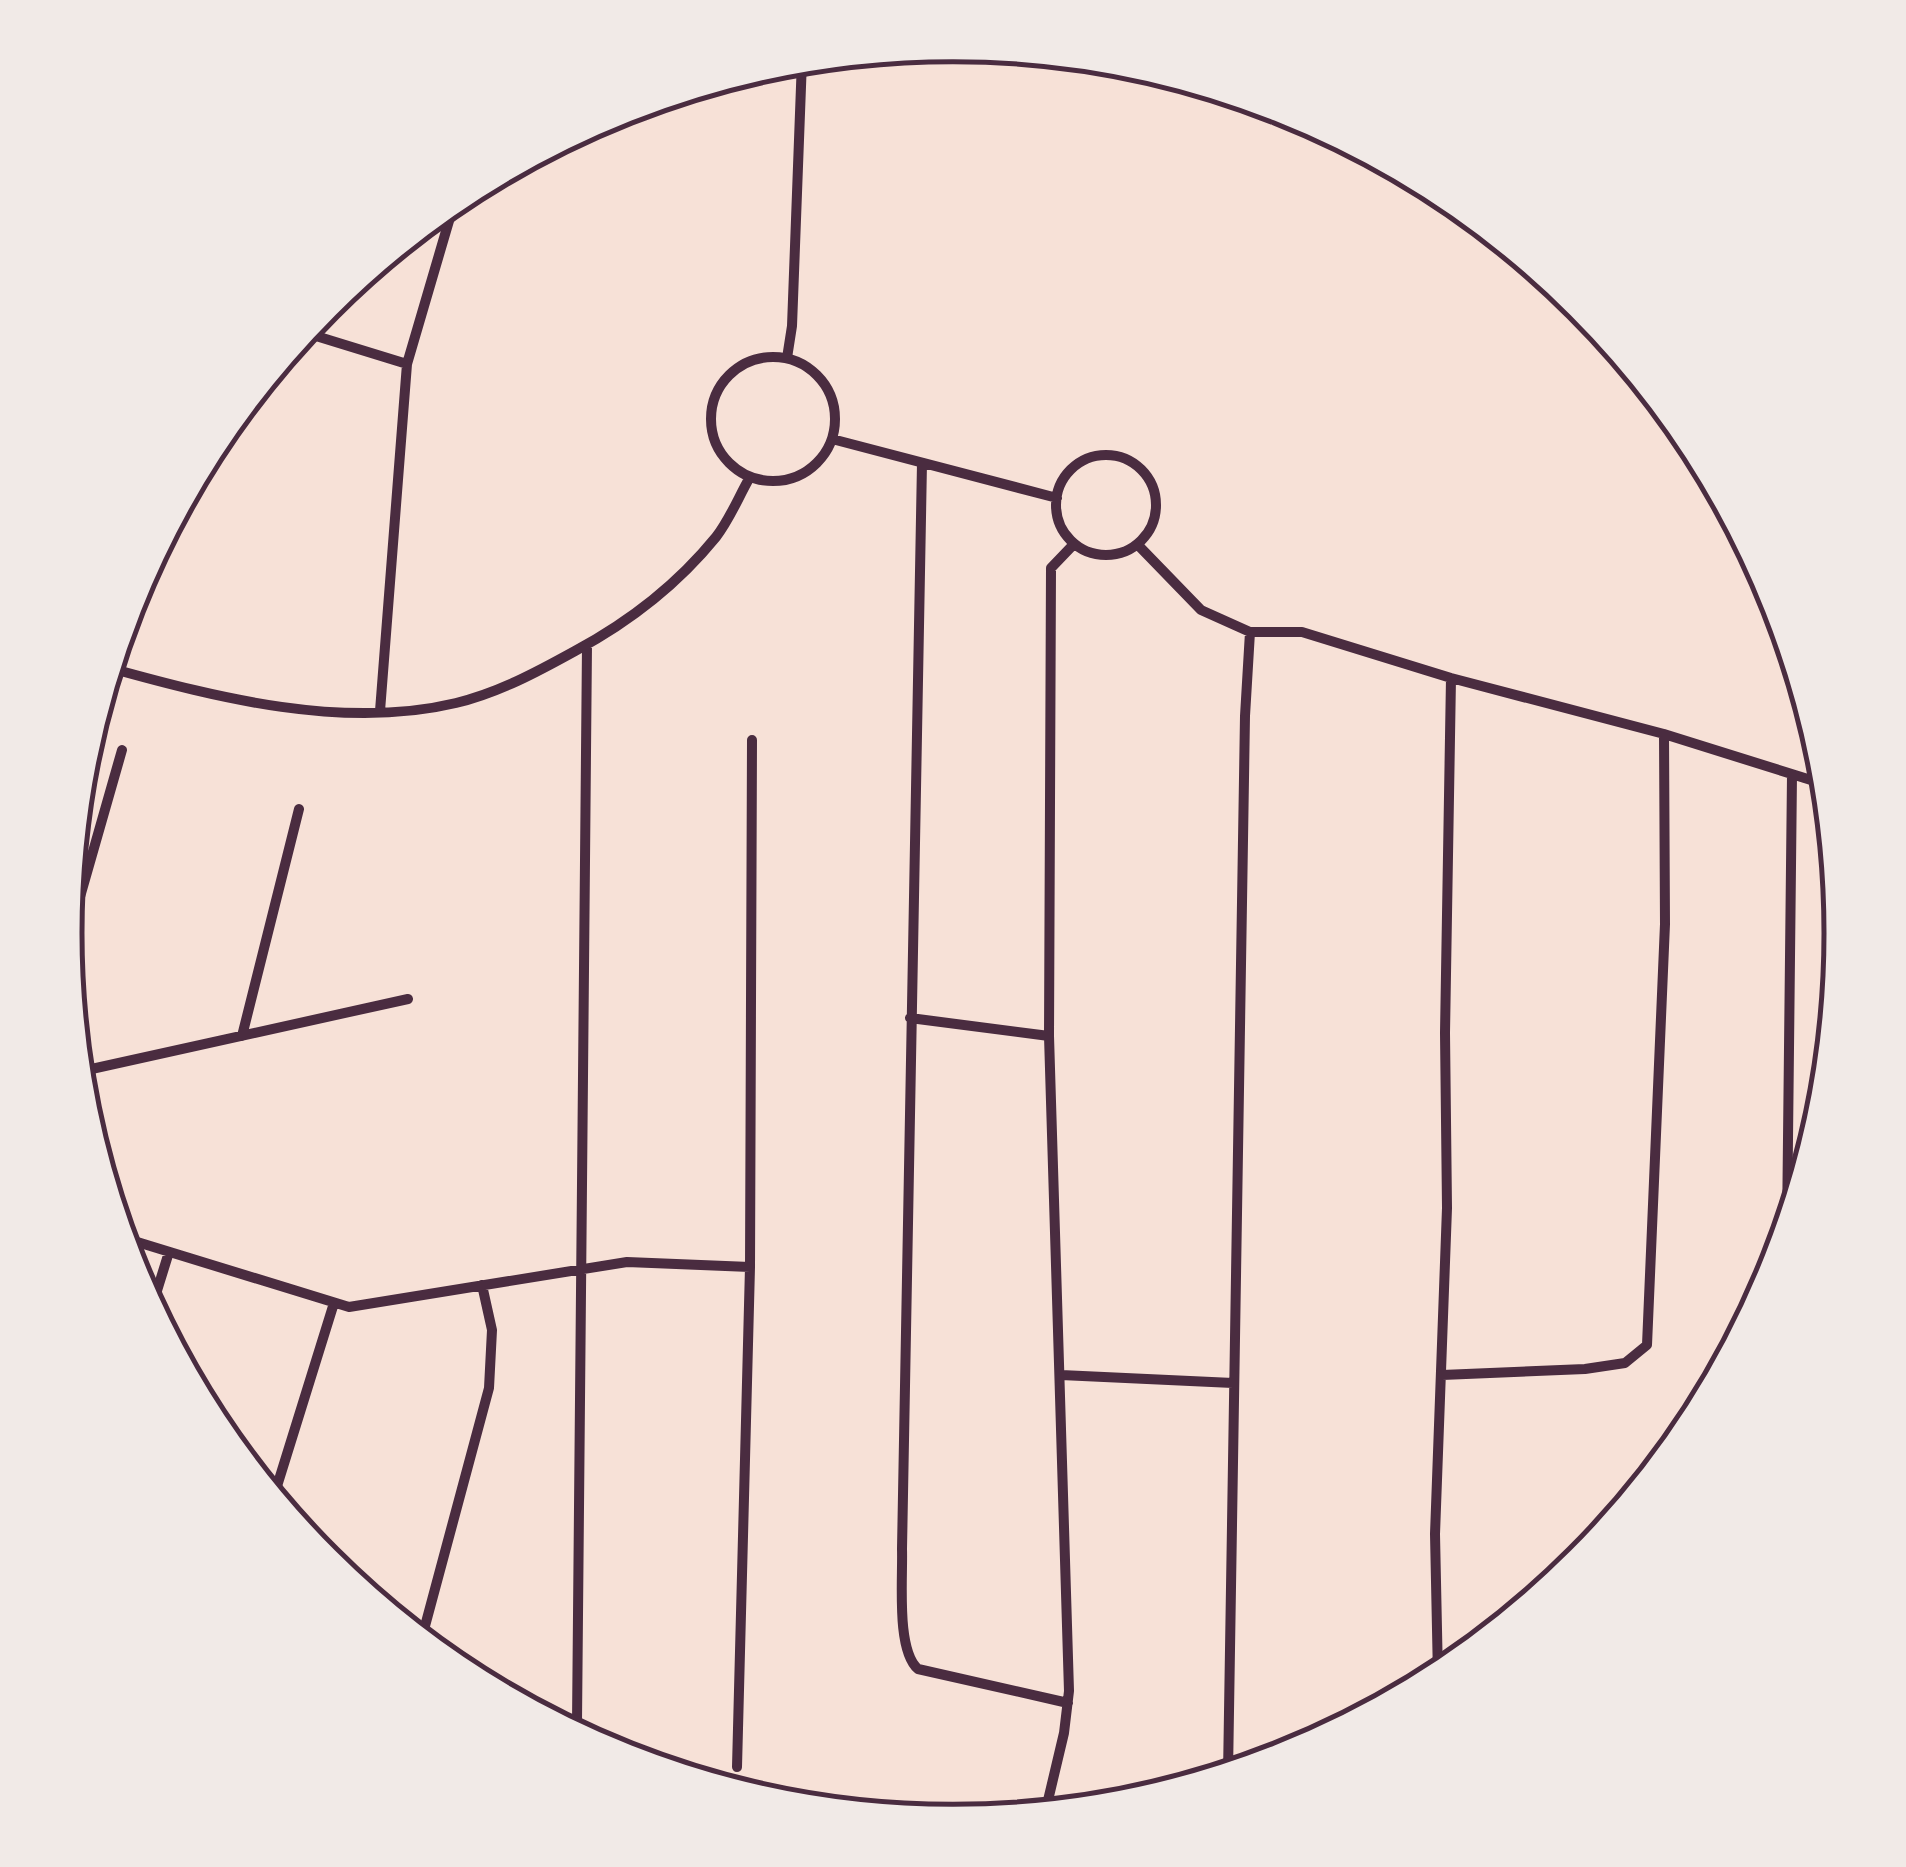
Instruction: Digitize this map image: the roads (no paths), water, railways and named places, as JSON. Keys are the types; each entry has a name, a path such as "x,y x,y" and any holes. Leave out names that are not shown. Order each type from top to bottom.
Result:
{"street":[{"path":"787,358 792,326 801,76"},
{"path":"380,711 407,364 448,224"},
{"path":"319,337 407,364"},
{"path":"766,356 787,358 814,372 832,398 832,439 808,471 770,481 750,477 732,466 712,432 711,412 717,392 729,374 746,362 766,356"},
{"path":"832,439 1057,498"},
{"path":"1120,457 1134,464 1153,487 1156,503 1154,518 1137,544 1106,555 1074,544 1057,515 1062,481 1087,458 1120,457"},
{"path":"922,462 902,1549 905,1644 908,1661 918,1670 1068,1703"},
{"path":"123,671 224,696 296,708 380,711 455,703 501,688 631,619 718,534 750,477"},
{"path":"1048,1799 1068,1703 1062,1375 1049,1036 1051,568 1074,544"},
{"path":"1137,544 1201,610 1250,632 1302,632 1451,678 1664,734 1810,781"},
{"path":"1228,1759 1245,735 1250,632"},
{"path":"577,1719 588,644"},
{"path":"1438,1658 1435,1534 1447,1208 1445,1033 1451,678"},
{"path":"1442,1375 1585,1369 1625,1363 1647,1346 1664,960 1664,734"},
{"path":"737,1766 750,1266 752,740"},
{"path":"84,884 122,750"},
{"path":"1788,1181 1792,776"},
{"path":"242,1036 299,808"},
{"path":"93,1069 408,999"},
{"path":"910,1018 1049,1036"},
{"path":"139,1242 349,1306 582,1266 627,1262 750,1266"},
{"path":"158,1289 169,1252"},
{"path":"425,1626 488,1388 492,1330 482,1285"},
{"path":"278,1483 334,1303"},
{"path":"1062,1375 1234,1384"}]}
